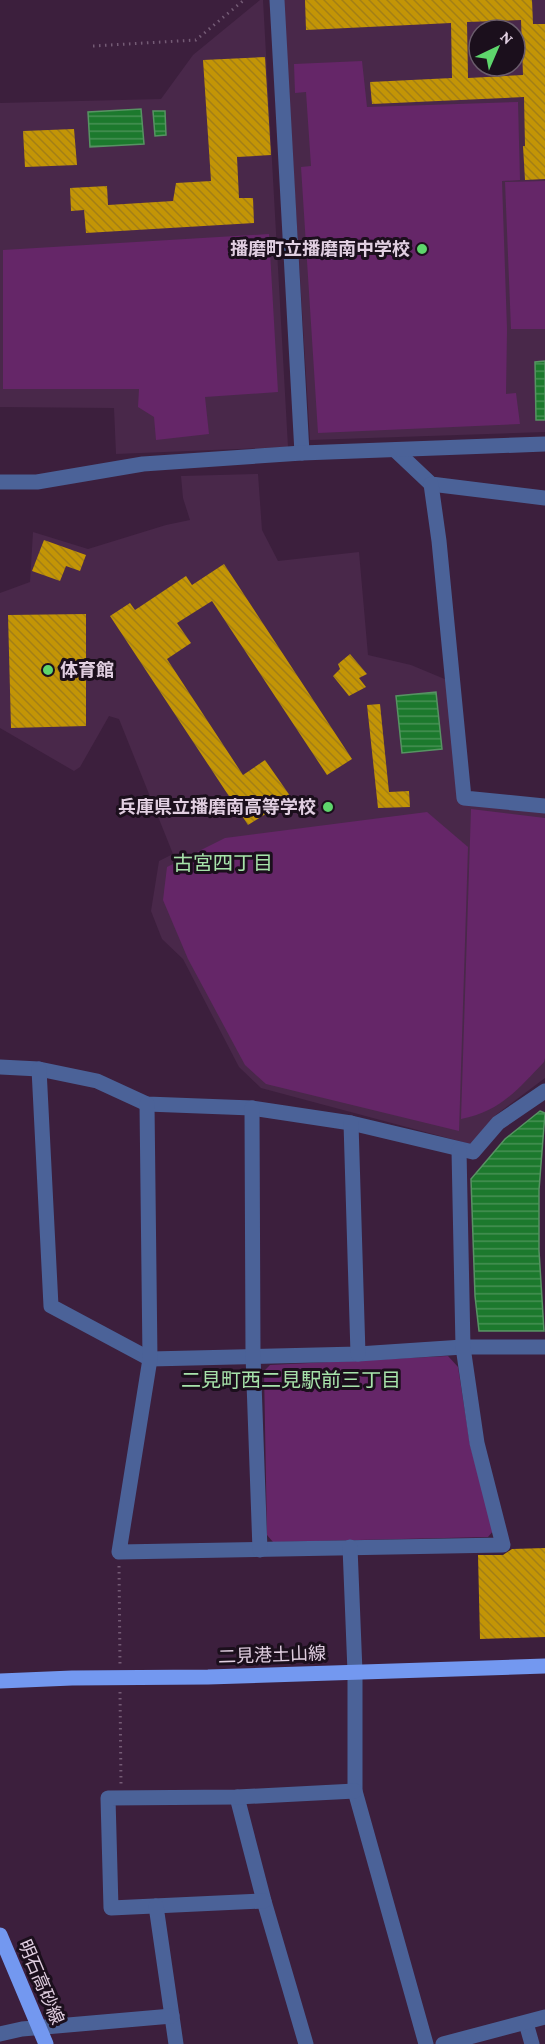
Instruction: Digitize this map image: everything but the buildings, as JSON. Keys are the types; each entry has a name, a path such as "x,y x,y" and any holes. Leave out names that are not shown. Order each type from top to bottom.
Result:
{"main road":[{"name":"二見港土山線","path":"0,1681 545,1666"},
{"name":"明石高砂線","path":"0,1935 46,2044"}],"street":[{"path":"277,0 302,453"},
{"path":"0,482 37,482 143,464 302,453 545,444"},
{"path":"394,450 431,484 545,498"},
{"path":"431,484 440,552 464,798 545,806"},
{"path":"0,1067 39,1069 97,1082 147,1104 252,1108 351,1123 473,1152 498,1123 545,1091"},
{"path":"39,1069 51,1306 150,1359 358,1354 463,1347 545,1347"},
{"path":"147,1104 150,1359 119,1552 503,1545 477,1443 463,1347 459,1150"},
{"path":"252,1108 254,1355 260,1550"},
{"path":"351,1123 358,1354"},
{"path":"350,1547 355,1672 356,1791 426,2044"},
{"path":"264,1901 111,1908 108,1798 237,1797 356,1791"},
{"path":"237,1797 264,1901 306,2044"},
{"path":"156,1906 176,2044"},
{"path":"0,2034 22,2029 172,2016"},
{"path":"443,2044 545,2017"},
{"path":"526,2023 532,2044"}],"path":[{"path":"93,46 196,40 244,0"}],"shaded area":[{"name":"播磨町立播磨南中学校","path":"260,0 263,0 288,447 116,454 114,408 0,407 0,103 161,99 193,55"},
{"name":"播磨町立播磨南中学校","path":"283,0 545,0 545,432 310,440"},
{"name":"播磨町立播磨南中学校","path":"362,61 367,107 518,102 520,180 502,181 507,329 506,394 516,393 520,424 318,433 301,167 311,166 306,92 295,93 294,64"},
{"path":"141,109 144,144 90,147 88,112"},
{"path":"153,111 165,111 166,135 155,136"},
{"path":"545,181 545,329 511,329 505,182"},
{"path":"269,234 278,392 205,397 209,434 156,440 154,417 138,407 139,389 3,389 3,250"},
{"path":"545,361 545,420 536,420 535,362"},
{"name":"兵庫県立播磨南高等学校","path":"258,474 262,530 278,561 359,552 368,655 411,665 447,680 459,803 545,812 545,1078 497,1114 470,1144 261,1088 239,1067 183,959 162,939 151,911 159,861 173,854 119,719 109,716 80,767 74,771 0,728 0,593 30,582 33,532 88,549 190,520 183,498 181,476"},
{"path":"436,692 442,749 402,753 396,696"},
{"path":"471,809 545,818 545,1058 526,1081 498,1105 475,1116 461,1119"},
{"path":"427,812 468,847 459,1131 266,1084 245,1065 188,959 163,900 167,867 225,838"},
{"path":"540,1111 545,1113 539,1190 539,1251 544,1331 479,1331 475,1296 471,1179 505,1139"},
{"path":"448,1356 458,1367 470,1444 493,1531 488,1537 273,1542 267,1535 264,1371 270,1365"}],"place":[{"name":"播磨町立播磨南中学校","path":"422,249"},
{"name":"体育館","path":"48,670"},
{"name":"兵庫県立播磨南高等学校","path":"328,807"}],"district":[{"name":"古宮四丁目","path":"223,863"},
{"name":"二見町西二見駅前三丁目","path":"291,1380"}]}
